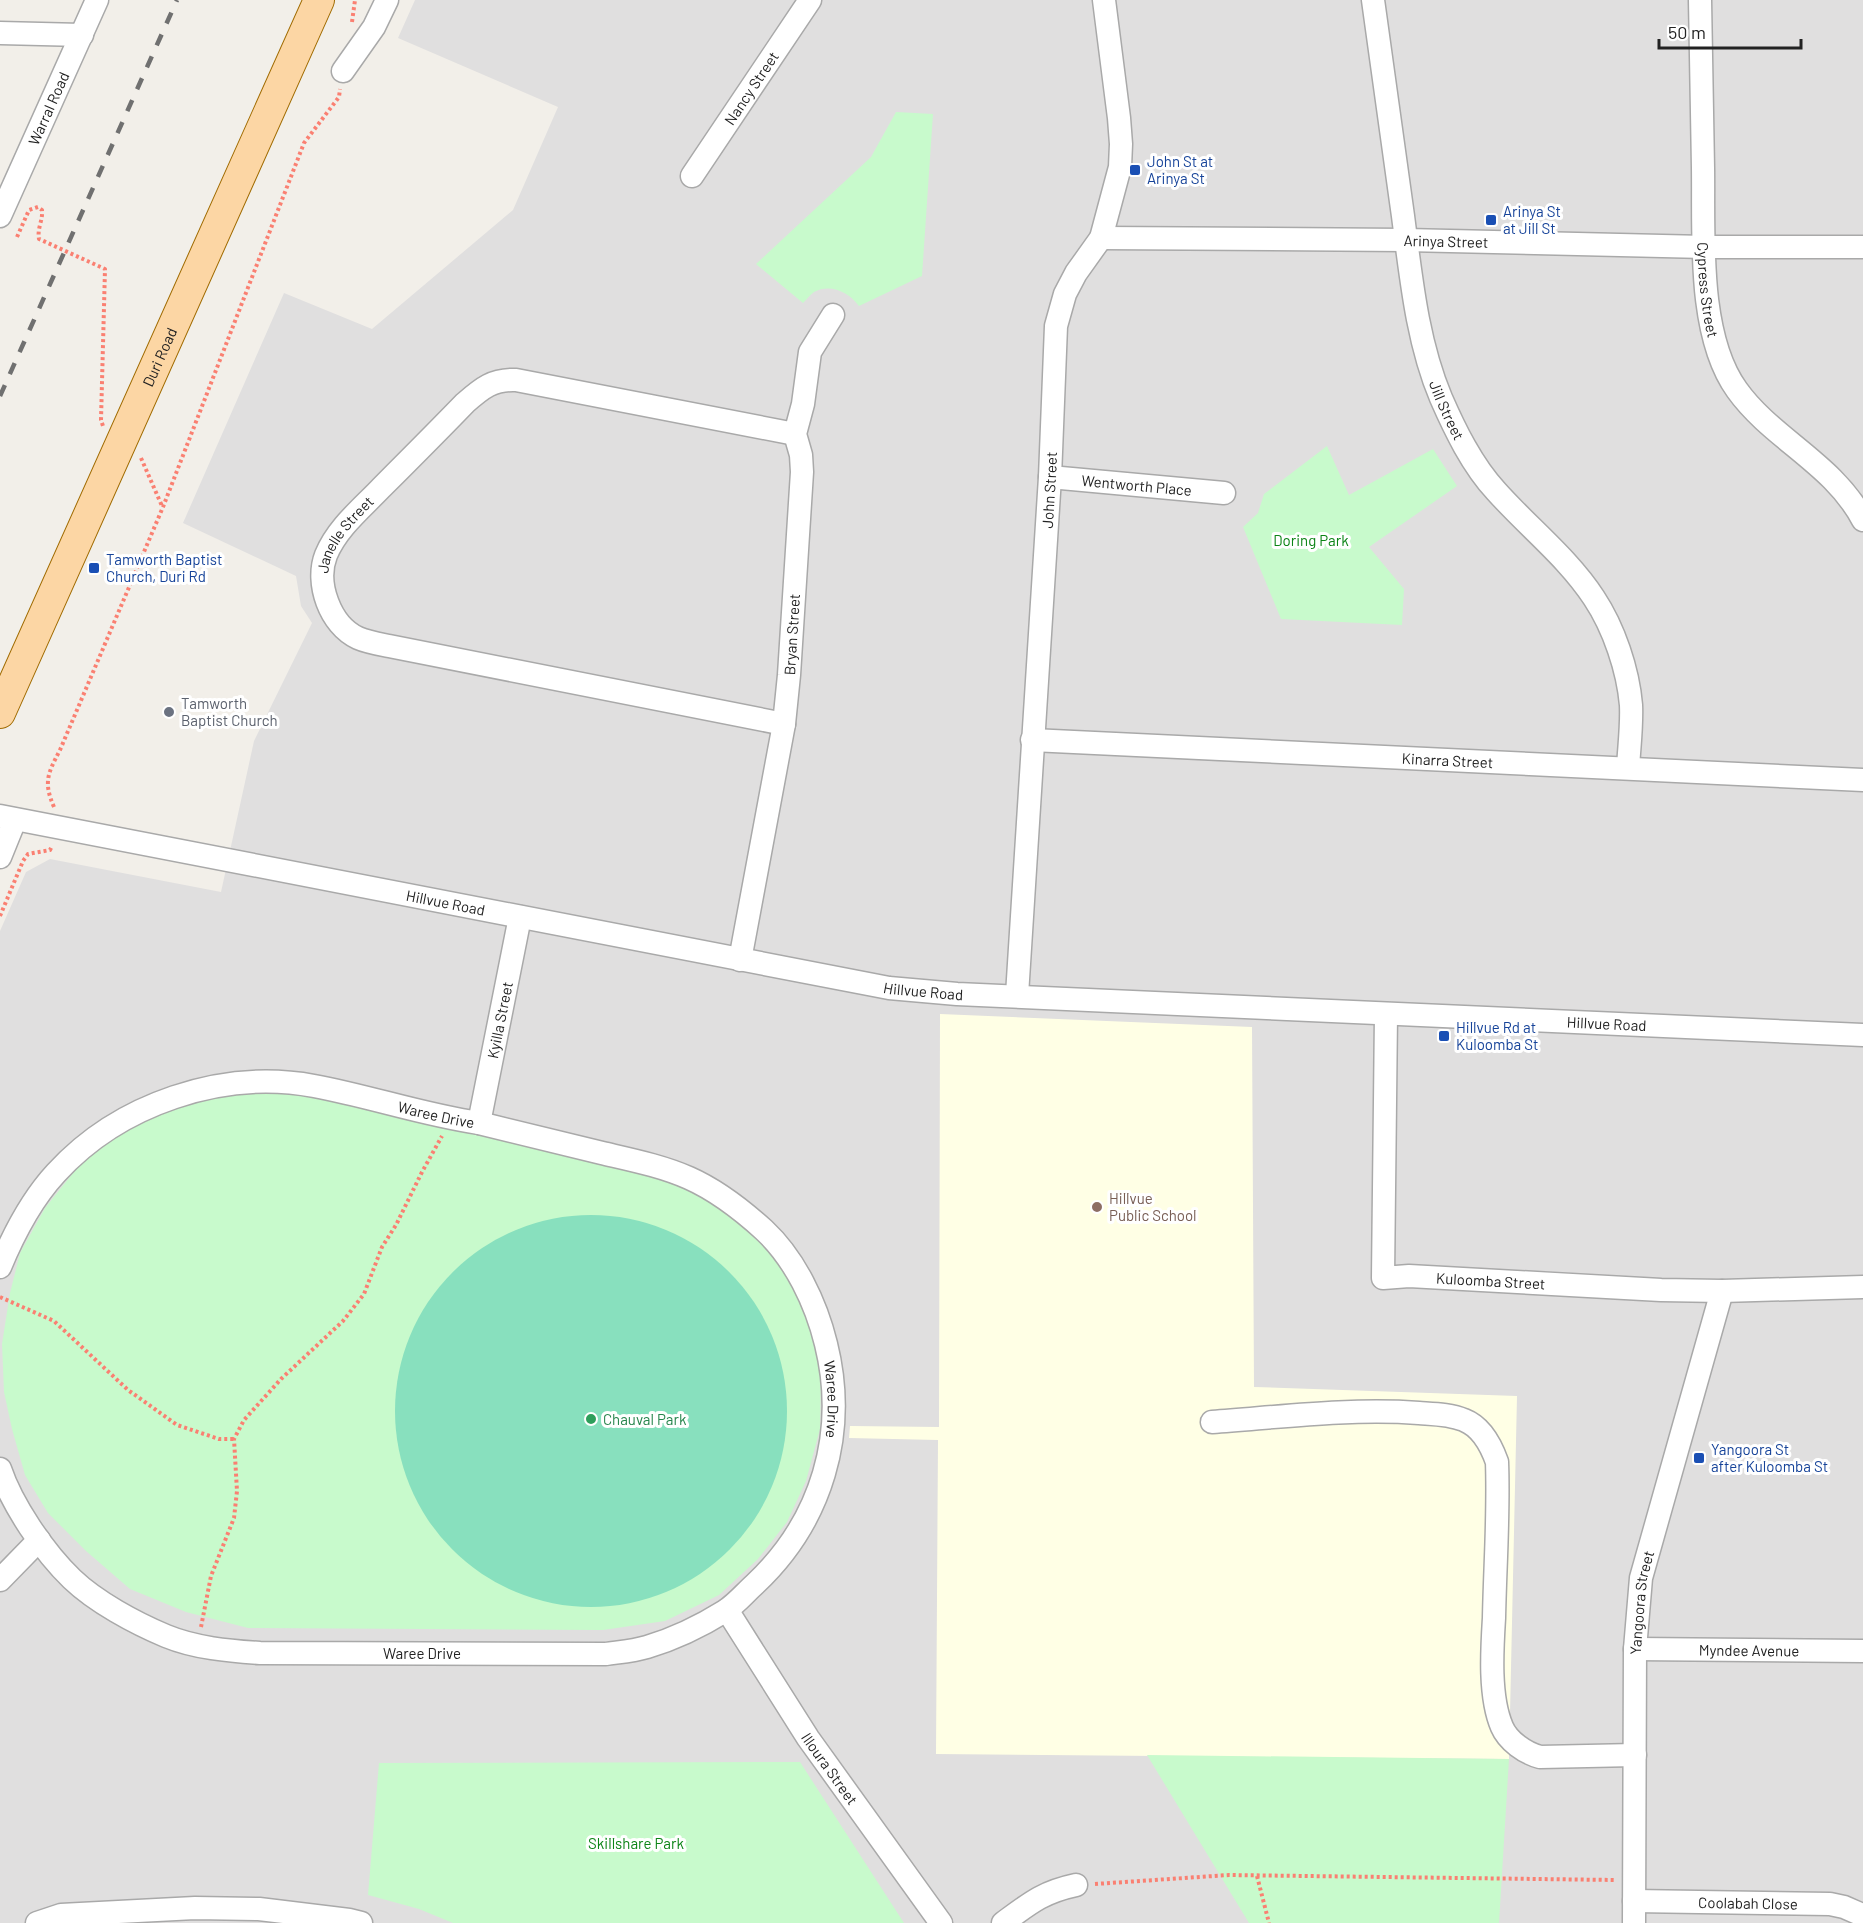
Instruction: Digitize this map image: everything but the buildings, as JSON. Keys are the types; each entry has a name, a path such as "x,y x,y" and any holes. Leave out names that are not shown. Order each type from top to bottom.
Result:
{"main road":[{"name":"Duri Road","path":"0,713 319,0"}],"street":[{"name":"Warral Road","path":"0,216 97,0"},
{"path":"343,71 374,27 387,0"},
{"name":"Nancy Street","path":"692,176 810,0"},
{"name":"John Street","path":"1017,995 1050,477 1056,326 1065,294 1076,273 1101,238 1119,167 1121,144 1104,0"},
{"name":"Jill Street","path":"1373,0 1406,240 1428,362 1461,441 1494,490 1572,570 1595,598 1612,634 1625,674 1631,705 1628,768"},
{"name":"Cypress Street","path":"1700,0 1708,309 1719,357 1736,389 1759,415 1837,484 1863,519"},
{"path":"0,33 81,35"},
{"name":"Arinya Street","path":"1101,238 1406,240 1705,247 1863,247"},
{"name":"Bryan Street","path":"740,960 784,724 802,472 801,455 795,434 803,404 810,352 833,315"},
{"name":"Janelle Street","path":"784,724 389,646 359,638 348,632 333,614 327,603 322,575 325,557 334,540 352,518 465,403 481,388 496,381 516,380 795,434"},
{"name":"Wentworth Place","path":"1050,477 1224,493"},
{"name":"Kinarra Street","path":"1032,740 1863,780"},
{"path":"0,857 8,818"},
{"name":"Hillvue Road","path":"8,818 890,988 957,994 1863,1035"},
{"name":"Kyilla Street","path":"479,1124 520,918"},
{"name":"Kuloomba Street","path":"1386,1014 1383,1278 1409,1276 1661,1290 1722,1291 1863,1287"},
{"name":"Waree Drive","path":"0,1267 6,1234 56,1173 78,1152 111,1127 146,1108 184,1094 226,1084 279,1082 313,1086 655,1166 690,1178 734,1205 765,1231 789,1260 808,1293 823,1331 834,1394 832,1442 821,1483 804,1520 785,1551 727,1610 686,1632 646,1648 606,1654 260,1653 222,1651 167,1636 107,1605 72,1579 39,1540 19,1510 0,1469"},
{"name":"Yangoora Street","path":"1634,1901 1635,1649 1641,1578 1722,1291"},
{"path":"1212,1422 1343,1412 1406,1412 1446,1415 1465,1420 1480,1431 1491,1445 1497,1462 1492,1650 1495,1695 1502,1728 1514,1742 1530,1754 1540,1756 1635,1755"},
{"path":"0,1580 39,1540"},
{"name":"Illoura Street","path":"727,1610 808,1738 941,1923"},
{"name":"Myndee Avenue","path":"1635,1649 1863,1651"},
{"path":"1003,1923 1034,1899 1055,1890 1076,1885"},
{"name":"Coolabah Close","path":"1634,1901 1830,1904 1860,1914"},
{"path":"37,1923 61,1915 195,1908 259,1909 360,1923"}],"path":[{"path":"0,916 28,854 50,850 58,828 56,810 47,786 49,770 60,750 163,507 304,143 339,97 343,71"},
{"path":"17,237 30,210 38,207 42,210 43,218 38,231 39,239 105,269 101,420 106,438 137,449 163,507"},
{"path":"197,1644 211,1576 234,1518 237,1491 234,1439 244,1419 281,1379 343,1321 364,1294 382,1247 396,1225 451,1119"},
{"path":"0,1297 54,1321 128,1390 177,1425 219,1439 234,1439"},
{"path":"1076,1885 1229,1875 1634,1901"},
{"path":"1257,1876 1269,1923"}],"shaded area":[{"path":"415,0 1863,0 1863,1923 0,1923 0,931 26,872 50,859 221,892 254,741 312,623 301,606 296,576 183,523 284,293 372,329 513,210 558,107 398,38"},
{"name":"Hillvue Public School","path":"940,1014 1252,1027 1254,1387 1517,1396 1509,1759 936,1754 938,1440 849,1438 850,1426 939,1427"}],"green space":[{"path":"896,112 933,114 922,276 859,306 845,293 826,288 814,292 803,303 756,264 871,157"},
{"name":"Doring Park","path":"1327,446 1349,495 1433,449 1457,486 1369,547 1404,589 1402,625 1281,619 1243,527 1258,513 1264,494"},
{"name":"Chauval Park","path":"248,1086 315,1089 672,1175 755,1229 784,1269 799,1295 812,1327 821,1373 820,1429 806,1481 787,1522 758,1559 719,1595 665,1621 603,1630 248,1628 186,1612 130,1589 86,1551 48,1513 25,1475 12,1429 4,1392 2,1344 10,1293 20,1253 45,1208 77,1168 124,1125 185,1099"},
{"name":"Chauval Park","path":"591,1215 629,1219 666,1230 700,1248 729,1273 754,1302 772,1336 783,1373 787,1411 783,1449 772,1486 754,1520 729,1549 700,1574 666,1592 629,1603 591,1607 553,1603 516,1592 482,1574 453,1549 428,1520 410,1486 399,1449 395,1411 399,1373 410,1336 428,1302 453,1273 482,1248 516,1230 553,1219"},
{"path":"1147,1755 1509,1759 1499,1923 1249,1923"},
{"name":"Skillshare Park","path":"800,1762 904,1923 453,1923 419,1909 368,1895 379,1763"}],"railway":[{"path":"0,396 177,0"}],"place":[{"name":"John St at Arinya St","path":"1135,170"},
{"name":"Arinya St at Jill St","path":"1491,220"},
{"name":"Tamworth Baptist Church, Duri Rd","path":"94,568"},
{"name":"Tamworth Baptist Church","path":"169,712"},
{"name":"Hillvue Rd at Kuloomba St","path":"1444,1036"},
{"name":"Hillvue Public School","path":"1097,1207"},
{"name":"Chauval Park","path":"591,1419"},
{"name":"Yangoora St after Kuloomba St","path":"1699,1458"}]}
